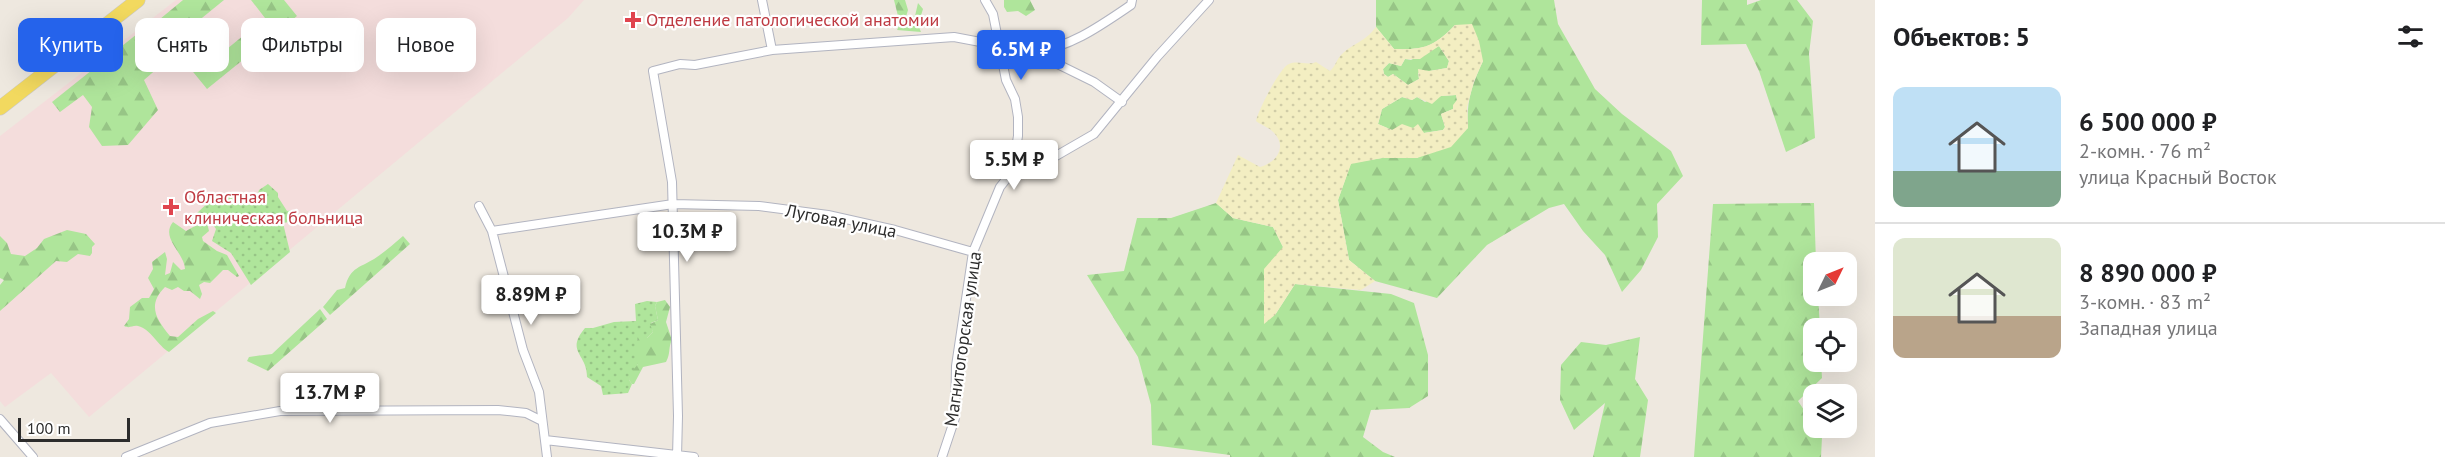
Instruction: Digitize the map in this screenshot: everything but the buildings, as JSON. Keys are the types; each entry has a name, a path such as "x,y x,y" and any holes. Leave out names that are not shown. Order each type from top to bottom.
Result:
{"main road":[{"path":"0,108 138,0"}],"street":[{"path":"762,0 772,50"},
{"path":"986,0 993,14 1006,80 1015,99 1018,117 1018,136 1012,172 1049,160 1094,134 1157,57 1209,0"},
{"path":"677,456 672,182 653,71 680,64 695,65 772,50 954,37 1033,52 1053,50 1080,38 1131,5 1132,0"},
{"path":"1033,52 1094,82 1122,102"},
{"name":"Магнитогорская улица","path":"942,457 955,418 956,366 973,252 1000,188 1012,172"},
{"name":"Луговая улица","path":"492,231 672,204 759,206 828,215 895,230 973,252"},
{"path":"479,206 492,231 523,350 539,392 547,457"},
{"path":"126,457 210,423 280,411 498,410 526,413 542,421"},
{"path":"0,419 33,457"},
{"path":"545,440 694,457"}],"shaded area":[{"name":"Областная клиническая больница","path":"176,0 584,0 568,18 89,417 51,373 5,407 0,401 0,303 21,285 0,260 0,136 83,72 123,72 123,41 135,32 135,72 229,72 229,18 153,18"}],"green space":[{"path":"183,0 224,0 202,18 161,18"},
{"path":"251,0 284,0 297,16 295,18 265,18"},
{"path":"894,0 905,0 908,10 906,17 909,19 915,16 918,3 923,9 918,25 921,32 897,30 900,24"},
{"path":"1004,0 1030,0 1035,10 1026,16 1018,11 1007,12"},
{"path":"1376,0 1554,0 1558,24 1595,89 1622,114 1671,151 1683,176 1657,204 1658,237 1641,270 1622,292 1605,255 1583,231 1564,204 1549,208 1487,245 1437,298 1375,281 1349,260 1338,200 1351,163 1382,158 1417,158 1468,128 1471,94 1483,61 1455,25 1428,46 1394,49 1376,27"},
{"path":"1702,0 1747,0 1747,5 1761,0 1797,0 1813,21 1809,54 1815,138 1786,152 1759,71 1746,44 1701,45"},
{"path":"135,36 135,72 153,72 144,80 158,110 128,145 102,146 89,127 92,107 83,95 60,112 52,102 90,72 123,72 123,45"},
{"path":"241,38 241,61 229,71 229,47"},
{"path":"1439,46 1449,61 1447,68 1418,73 1419,79 1408,85 1393,74 1388,77 1384,74 1383,69 1389,63 1401,66 1405,59 1411,60"},
{"path":"193,72 228,72 207,89"},
{"path":"1456,95 1457,100 1453,109 1441,114 1445,127 1443,130 1424,133 1413,128 1392,130 1378,124 1382,109 1402,97 1412,100 1417,97 1425,102 1441,96"},
{"path":"268,184 278,193 287,211 294,210 297,217 295,221 283,223 290,252 251,285 231,253 212,241 216,229 208,218 201,219 196,214 215,196 240,193 250,200 256,200 259,190"},
{"path":"1216,203 1233,218 1273,227 1283,247 1275,315 1295,284 1391,294 1414,303 1428,355 1428,396 1409,408 1371,410 1363,437 1383,452 1395,457 1230,457 1230,455 1152,445 1151,405 1138,357 1087,275 1124,271 1137,218 1171,218"},
{"path":"1814,203 1816,252 1803,252 1803,306 1819,306 1819,318 1803,318 1803,372 1822,372 1822,378 1816,384 1803,384 1803,396 1798,401 1803,408 1803,438 1822,438 1821,457 1694,457 1713,204"},
{"path":"173,222 186,231 207,223 209,231 202,237 203,241 227,255 239,276 223,270 210,283 204,282 199,285 202,294 200,299 190,291 184,291 178,287 172,290 165,287 159,294 155,306 161,324 170,336 178,337 198,319 213,311 216,313 169,352 143,328 124,326 129,319 130,307 142,298 149,298 154,289 148,278 153,269 152,262 165,252 167,259 165,275 170,273 173,262 181,270 185,269 169,234"},
{"path":"67,230 86,234 95,244 90,256 78,254 67,262 56,261 0,311 0,285 4,280 0,278 0,236 7,243 11,254 25,256 37,248 44,239"},
{"path":"403,236 410,244 330,315 323,307 337,290 345,288 353,271 380,255"},
{"path":"665,300 670,307 666,322 672,340 668,359 666,362 643,367 632,384 629,380 630,374 638,364 635,356 638,337 639,335 647,338 653,332 650,324 658,320 655,306 657,302"},
{"path":"647,301 657,302 655,306 658,320 651,323 653,332 647,338 637,339 638,364 629,380 632,384 628,393 603,395 601,386 587,377 577,348 579,336 585,328 614,322 636,321 635,304"},
{"path":"320,309 327,319 268,371 247,361 249,357 272,354"},
{"path":"1640,337 1635,379 1648,400 1640,457 1593,457 1605,403 1574,430 1560,400 1561,365 1581,342 1606,345"}],"sand":[{"path":"1472,24 1479,41 1483,61 1474,81 1467,107 1468,128 1451,147 1417,158 1382,158 1351,164 1338,200 1349,260 1375,281 1361,290 1295,284 1275,315 1264,324 1264,269 1283,247 1273,227 1233,218 1216,203 1238,155 1260,167 1272,161 1279,152 1277,136 1256,121 1275,81 1285,67 1292,63 1316,62 1330,71 1341,55 1376,27 1394,49 1404,49 1428,46 1455,25","holes":["1439,46 1449,61 1447,68 1429,71 1418,69 1419,79 1408,85 1393,74 1388,77 1384,74 1383,69 1389,63 1401,66 1405,59 1420,59","1456,95 1457,100 1453,109 1441,114 1445,127 1443,130 1424,133 1418,124 1413,128 1402,124 1392,130 1378,124 1382,109 1402,97 1412,100 1417,97 1432,104 1441,96"]}],"place":[{"name":"Отделение патологической анатомии","path":"633,20"},
{"name":"Областная клиническая больница","path":"171,207"}]}
